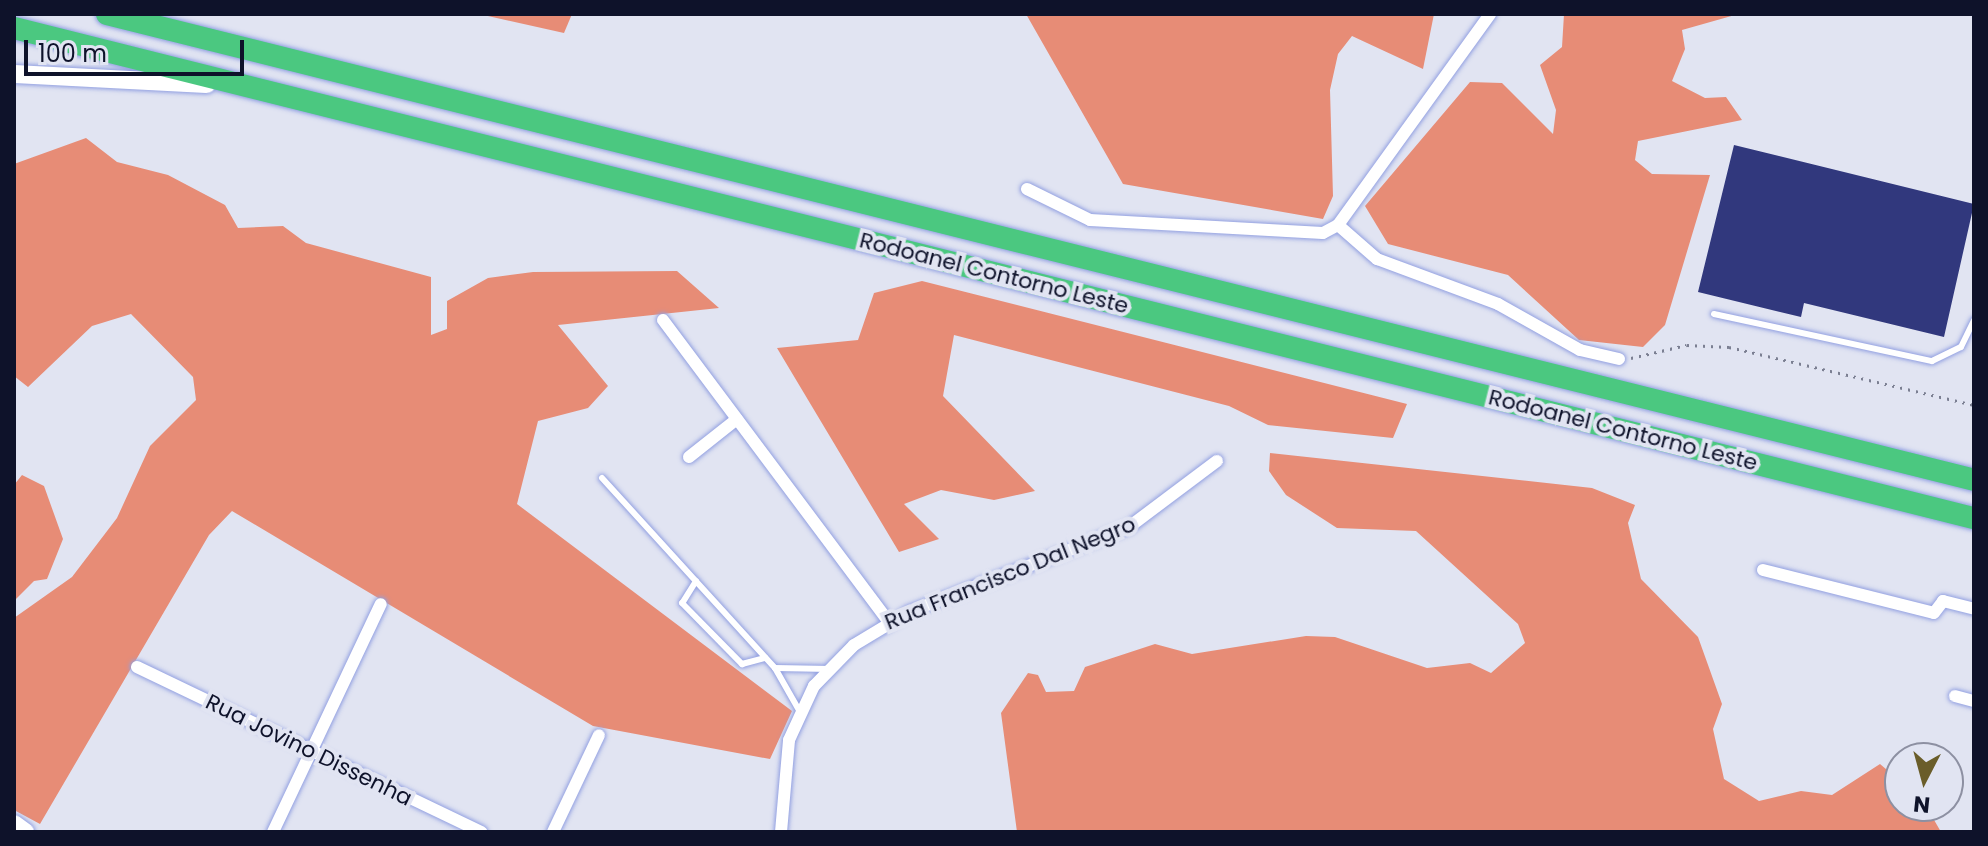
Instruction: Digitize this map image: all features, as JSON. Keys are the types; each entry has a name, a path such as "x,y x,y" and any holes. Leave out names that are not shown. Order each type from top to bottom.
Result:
{"highway":[{"name":"Rodoanel Contorno Leste","path":"107,14 1974,480"},
{"name":"Rodoanel Contorno Leste","path":"14,28 1974,518"}],"main road":[{"path":"14,74 250,87"},
{"path":"14,824 25,832"}],"street":[{"path":"1027,189 1072,215 1119,224 1290,237 1338,225 1490,14"},
{"path":"1338,225 1377,259 1498,304 1580,350 1619,359"},
{"path":"663,320 888,621"},
{"path":"689,457 737,419"},
{"name":"Rua Francisco Dal Negro","path":"781,832 783,770 800,712 831,669 888,621 1129,527 1217,461"},
{"path":"1763,570 1934,613 1943,601 1974,609"},
{"path":"273,832 381,604"},
{"name":"Rua Jovino Dissenha","path":"137,667 482,832"},
{"path":"1955,696 1974,701"},
{"path":"553,832 599,735"}],"lane":[{"path":"1714,314 1932,361 1961,347 1974,320"},
{"path":"602,478 775,668 800,712"},
{"path":"696,581 682,603 742,664 765,658"},
{"path":"775,668 831,669"}],"path":[{"path":"1619,359 1687,345 1729,347 1974,405"}],"shaded area":[{"path":"479,14 572,14 564,33"},
{"path":"1026,14 1434,14 1423,69 1352,36 1338,54 1330,90 1333,196 1323,219 1123,184"},
{"path":"1564,14 1735,15 1682,30 1685,49 1672,81 1705,98 1726,97 1742,120 1638,141 1635,160 1652,174 1710,175 1665,325 1643,347 1579,340 1508,275 1388,244 1365,206 1470,82 1502,83 1553,134 1556,110 1540,65 1562,47"},
{"path":"86,138 117,162 168,175 225,205 238,228 283,226 306,243 431,277 431,335 447,329 447,301 488,278 533,272 677,271 719,308 558,325 608,386 588,408 538,421 517,504 792,711 770,759 593,726 232,511 209,535 40,824 14,810 14,618 72,577 117,518 150,446 196,400 193,377 131,314 92,326 28,387 14,376 14,164"},
{"path":"922,281 1407,404 1393,438 1268,425 1229,406 954,335 943,396 1035,491 994,500 941,490 904,504 939,539 899,552 777,348 858,340 874,293"},
{"path":"1270,453 1592,488 1635,505 1628,523 1641,579 1698,637 1722,704 1713,729 1724,779 1759,801 1801,791 1832,795 1880,764 1884,767 1884,822 1935,822 1941,832 1017,832 1001,713 1028,673 1038,675 1046,692 1074,691 1085,667 1155,644 1192,654 1306,636 1335,637 1427,668 1470,663 1491,673 1525,643 1518,624 1416,531 1337,528 1286,495 1269,471"},
{"path":"22,475 44,486 63,539 47,579 34,581 14,601 14,485"}],"building":[{"path":"1734,145 1974,204 1944,337 1804,303 1801,317 1698,292"}]}
